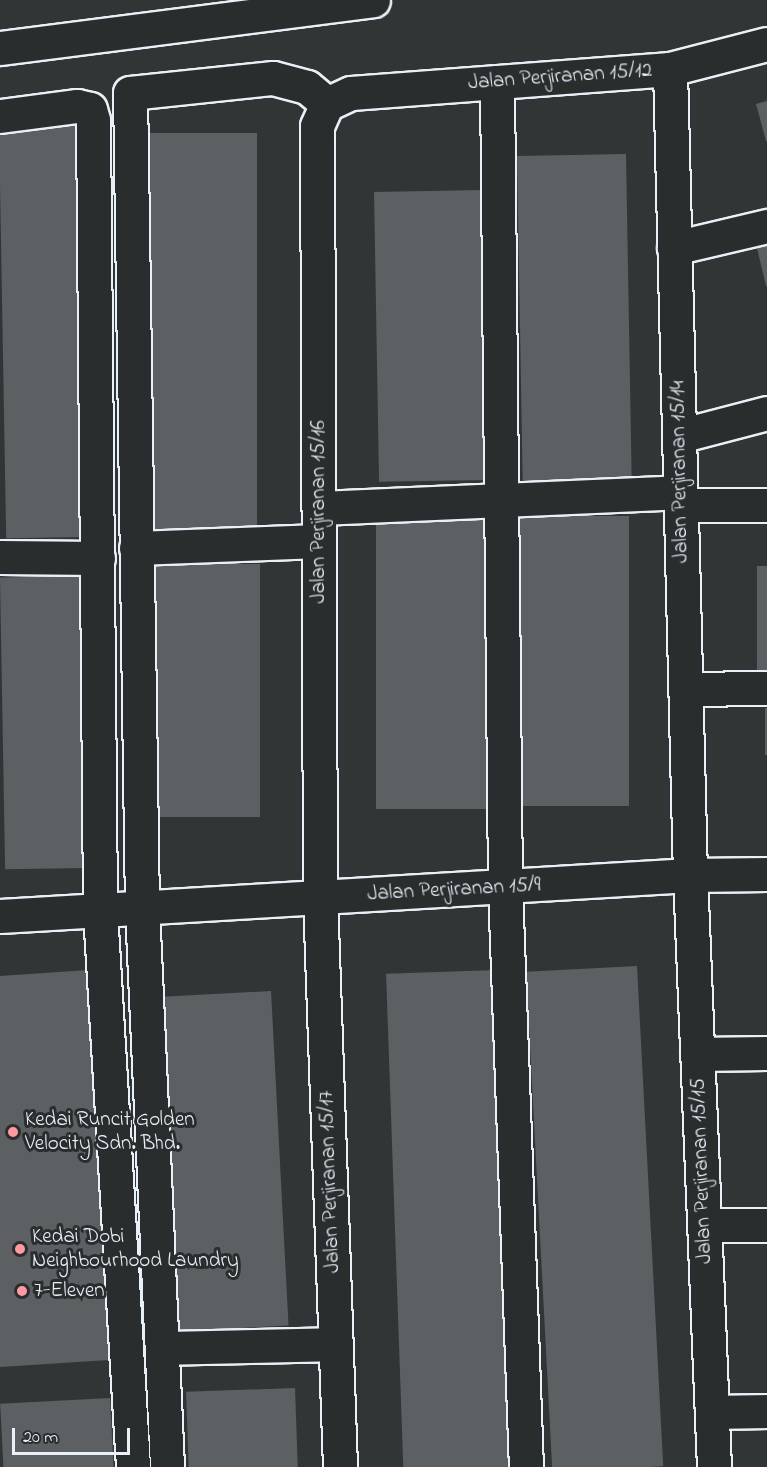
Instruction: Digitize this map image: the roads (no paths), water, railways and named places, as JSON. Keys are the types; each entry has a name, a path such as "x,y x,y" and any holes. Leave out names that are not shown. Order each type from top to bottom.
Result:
{"street":[{"path":"0,48 372,0"},
{"name":"Jalan Perjiranan 15/12","path":"332,108 497,82 670,69 767,44"},
{"name":"Jalan Perjiranan 15/14","path":"670,69 690,875"},
{"path":"167,1467 142,908 130,93 273,78 307,87 332,108"},
{"path":"497,82 505,887 526,1467"},
{"path":"0,116 77,106 90,109 93,120 100,910 133,1467"},
{"name":"Jalan Perjiranan 15/16","path":"320,898 319,508 332,108"},
{"path":"674,248 767,226"},
{"path":"679,436 767,413"},
{"path":"319,508 501,500 680,498 767,505"},
{"path":"136,548 319,541"},
{"path":"0,557 98,558"},
{"path":"685,689 767,688"},
{"name":"Jalan Perjiranan 15/9","path":"0,916 690,875 767,874"},
{"name":"Jalan Perjiranan 15/15","path":"690,875 714,1467"},
{"name":"Jalan Perjiranan 15/17","path":"320,898 340,1467"},
{"path":"697,1054 767,1053"},
{"path":"704,1225 767,1225"},
{"path":"162,1348 336,1344"},
{"path":"712,1412 767,1411"}],"place":[{"name":"Kedai Runcit Golden Velocity Sdn. Bhd.","path":"13,1132"},
{"name":"Kedai Dobi Neighbourhood Laundry","path":"20,1249"},
{"name":"7-Eleven","path":"22,1291"}]}
